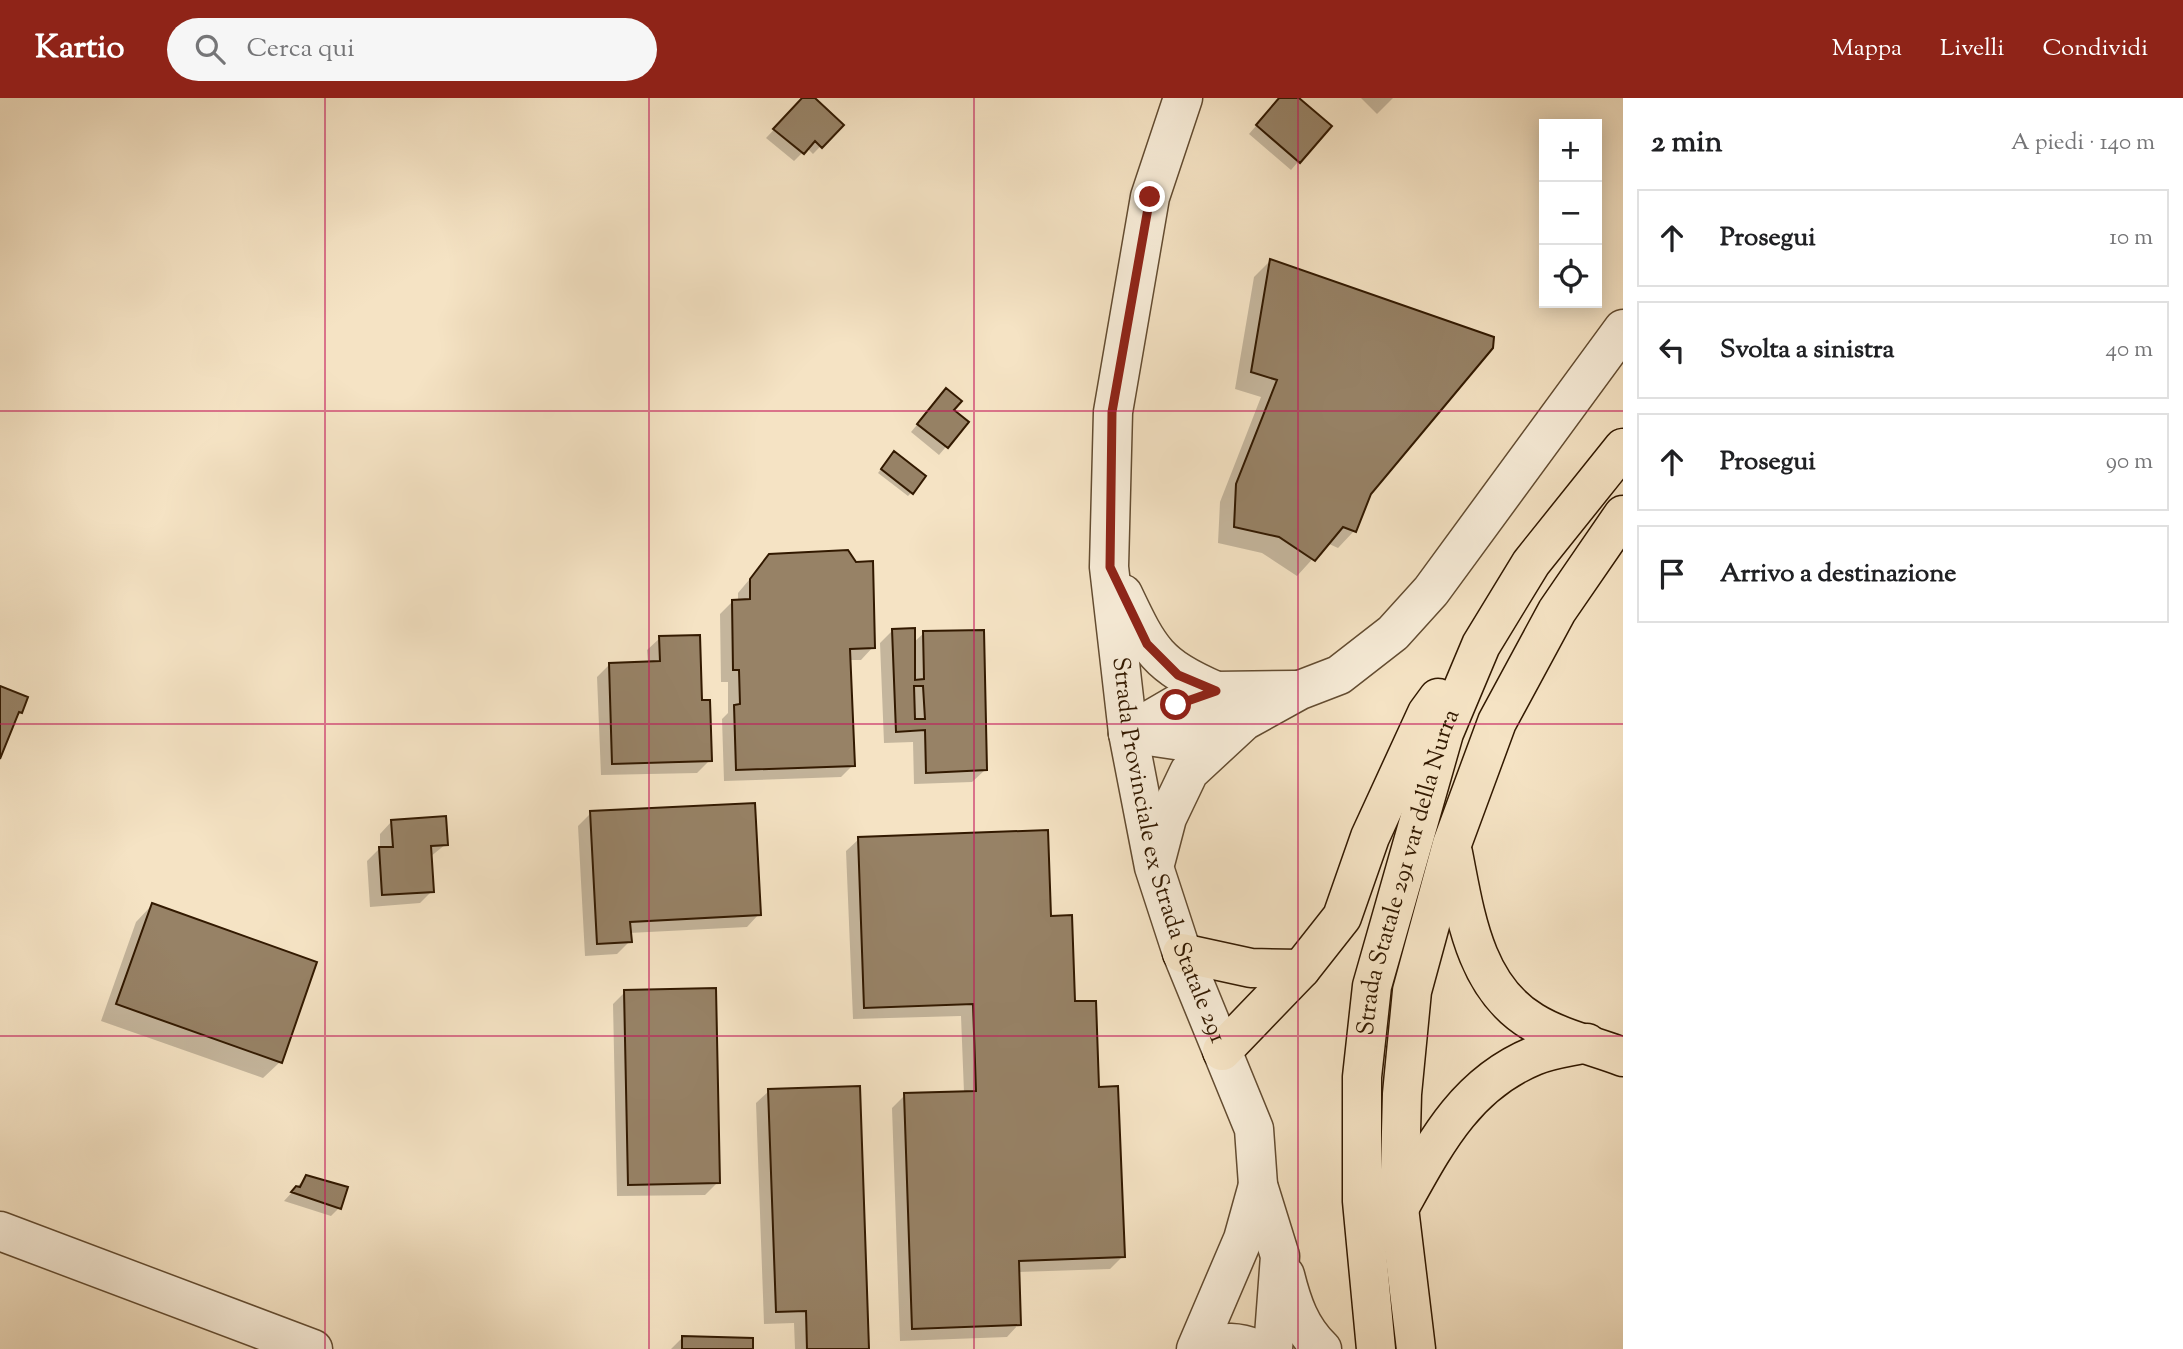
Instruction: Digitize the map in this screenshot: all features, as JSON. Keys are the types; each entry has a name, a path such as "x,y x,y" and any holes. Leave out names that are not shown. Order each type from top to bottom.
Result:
{"highway":[{"name":"Strada Statale 291 var della Nurra","path":"1374,1342 1362,1201 1362,1077 1372,986 1444,733 1481,645 1531,563 1623,447"},
{"name":"Strada Statale 291 var della Nurra","path":"1414,1339 1399,1208 1402,1094 1412,991 1452,844 1497,722 1556,611 1623,515"},
{"path":"1222,1051 1301,969 1342,917 1370,837 1427,712 1481,645"},
{"path":"1452,844 1469,932 1495,988 1532,1022 1623,1057"},
{"path":"1182,953 1251,968 1301,969"},
{"path":"1399,1208 1452,1117 1488,1081 1535,1055 1587,1043"}],"street":[{"name":"Strada Provinciale ex Strada Statale 291","path":"1182,98 1150,197 1112,412 1110,567 1128,733 1154,867 1182,953 1254,1129 1258,1185 1280,1256 1273,1349"},
{"path":"1128,733 1182,741 1244,720 1300,690 1339,675 1393,633 1416,608 1623,329"},
{"path":"1110,567 1147,644 1178,675 1216,691"},
{"path":"1128,733 1176,705 1216,691 1300,690"},
{"path":"1154,867 1167,818 1189,772 1244,720"},
{"name":"Strada Provinciale ex Strada Statale 291","path":"1196,1349 1243,1239 1258,1185"},
{"path":"0,1231 313,1349"},
{"path":"1280,1256 1294,1310 1312,1340 1322,1349"},
{"path":"1205,1349 1226,1342 1243,1343 1257,1349"}],"building":[{"path":"802,98 815,98 844,125 822,148 815,141 804,154 773,129"},
{"path":"1279,98 1299,98 1332,126 1300,163 1256,125"},
{"path":"1270,259 1494,337 1493,348 1371,494 1356,532 1343,527 1315,561 1279,537 1234,527 1236,484 1277,380 1251,372"},
{"path":"946,388 962,401 954,410 969,422 948,448 917,424"},
{"path":"894,451 926,476 913,494 881,469"},
{"path":"848,550 856,562 873,561 875,648 850,649 855,766 736,770 734,705 740,704 739,670 733,670 732,600 750,599 750,579 769,554"},
{"path":"915,628 915,680 924,679 923,631 984,630 987,770 926,773 925,730 896,732 892,629","holes":["914,686 923,686 925,719 915,719"]},
{"path":"700,635 702,700 710,700 712,761 612,764 609,663 660,661 659,636"},
{"path":"0,686 28,697 0,759"},
{"path":"755,803 761,915 630,922 632,942 597,944 590,811"},
{"path":"446,816 448,845 431,846 434,892 382,895 379,847 393,847 391,820"},
{"path":"1048,830 1051,916 1072,915 1075,1001 1096,1001 1099,1087 1118,1086 1125,1257 1019,1261 1021,1325 912,1329 904,1093 976,1091 973,1004 864,1008 858,837"},
{"path":"152,903 317,962 282,1063 116,1004"},
{"path":"716,988 720,1183 628,1185 624,990"},
{"path":"860,1086 869,1349 807,1349 806,1311 776,1312 768,1089"},
{"path":"306,1175 348,1187 341,1209 291,1192 296,1186 300,1187"},
{"path":"682,1336 753,1338 753,1349 682,1349"}],"route":[{"path":"1150,197 1112,412 1110,567 1147,644 1178,675 1216,691 1176,705"}]}
